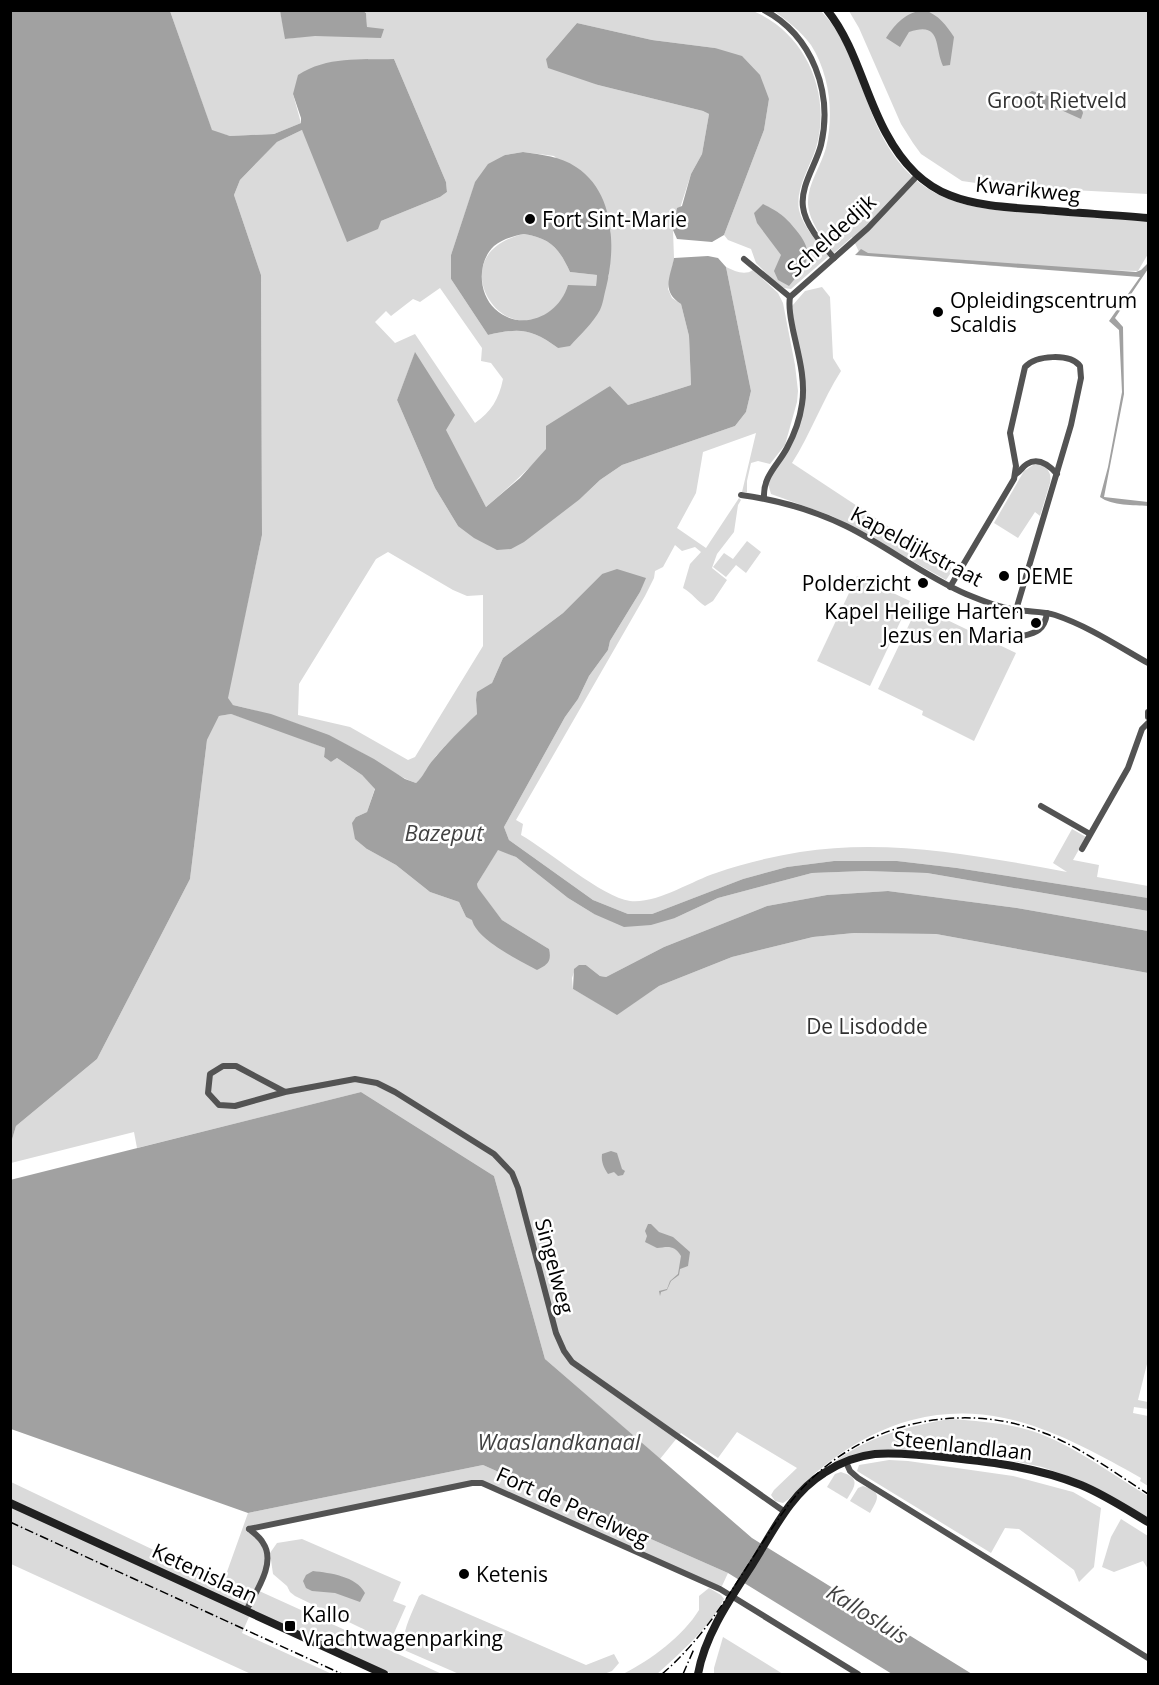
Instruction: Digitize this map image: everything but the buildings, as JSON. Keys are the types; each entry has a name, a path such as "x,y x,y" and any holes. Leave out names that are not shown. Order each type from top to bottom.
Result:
{"street":[{"path":"764,10 789,28 806,48 819,75 825,122 821,146 804,192 803,207 807,219 834,258"},
{"path":"827,10 844,35 885,132 904,162 915,174"},
{"name":"Scheldedijk","path":"764,497 766,480 787,449 802,403 800,365 789,311 790,297 868,228 915,174"},
{"name":"Kwarikweg","path":"915,174 938,190 978,205 1149,218"},
{"path":"744,259 790,297"},
{"path":"1016,474 1010,433 1025,367 1036,359 1069,358 1080,366 1082,378 1057,474 1016,610"},
{"path":"951,587 1016,474 1027,464 1040,461 1057,474"},
{"name":"Kapeldijkstraat","path":"741,495 764,497 821,515 848,527 951,587 984,601 1016,610 1047,613 1084,627 1149,663"},
{"path":"1015,638 1039,631 1045,622 1047,613"},
{"path":"1149,712 1149,717"},
{"path":"1082,849 1128,768 1142,729 1149,723"},
{"path":"1041,806 1090,834"},
{"name":"Singelweg","path":"285,1092 236,1066 223,1066 210,1074 208,1093 219,1105 235,1106 285,1092 355,1079 377,1083 494,1154 512,1173 518,1188 556,1333 572,1362 785,1512"},
{"name":"Steenlandlaan","path":"732,1596 795,1498 830,1469 865,1456 897,1453 991,1462 1051,1474 1118,1503 1149,1522"},
{"path":"846,1462 850,1471 858,1478 1149,1658"},
{"name":"Fort de Perelweg","path":"246,1611 264,1575 267,1559 263,1542 249,1529 472,1483 482,1483 709,1583 858,1674"},
{"name":"Ketenislaan","path":"10,1503 384,1674"},
{"path":"698,1674 711,1635 732,1596"},
{"path":"703,1662 703,1674"}],"green space":[{"path":"363,10 753,11 772,21 787,34 800,50 817,87 820,128 816,148 801,186 798,202 804,223 829,256 791,289 784,288 756,263 751,249 728,240 724,235 764,130 769,99 715,48 652,40 577,23 546,59 598,85 709,114 702,154 691,174 673,230 674,258 668,289 672,298 681,304 689,336 691,385 628,405 610,386 534,463 486,507 445,430 415,353 397,400 435,488 458,526 580,499 600,480 622,465 735,426 746,412 751,391 726,267 743,273 753,270 778,293 783,303 798,391 785,445 770,464 758,461 751,463 747,492 742,492 756,433 703,452 696,493 677,528 706,548 739,498 741,500 738,505 734,532 717,554 712,568 727,580 713,601 705,606 683,588 690,564 701,552 695,547 682,551 675,545 663,567 655,571 645,596 516,820 523,824 521,835 605,891 618,898 640,901 662,896 726,869 747,863 800,852 834,848 901,848 934,851 1067,872 1053,863 1072,829 1086,837 1073,860 1099,865 1097,877 1148,886 1148,898 957,868 897,861 834,861 787,867 743,879 652,914 628,914 593,900 509,840 504,827 589,676 608,650 610,641 640,592 645,578 602,574 563,613 503,658 492,683 476,700 477,714 436,756 416,783 326,735 265,713 233,705 227,698 262,535 261,275 234,195 240,180 277,142 302,130 381,221 447,192 446,182 394,59 293,94 301,123 274,134 230,136 212,131 170,11 280,11 286,39 367,27 366,13","holes":["523,152 554,156 605,207 611,231 609,276 558,348 549,341 524,331 488,335 451,279 451,255 475,183 505,155","440,288 482,348 481,361 491,363 503,379 493,404 475,423 415,334 395,343 375,322 386,311 391,316 413,299 420,302","388,552 453,590 467,596 483,595 483,646 415,757 408,760 350,727 298,715 299,684 376,559"]},
{"path":"774,11 821,11 832,24 849,54 881,134 896,158 912,176 930,190 949,199 993,210 1148,221 1148,254 1138,271 1018,268 860,254 852,237 834,253 814,224 808,204 810,190 826,148 830,122 826,82 811,45"},
{"name":"Groot Rietveld","path":"849,11 1148,11 1148,194 997,186 962,181 921,154 913,143 901,124 859,28"},
{"path":"524,234 547,241 562,256 570,272 597,275 596,286 566,293 546,315 525,321 506,315 491,302 483,283 484,263 497,246"},
{"path":"822,287 830,297 833,358 841,371 792,463 936,558 950,563 952,571 946,580 832,516 771,494 768,484 803,409 792,306 805,291"},
{"path":"1039,464 1049,471 1050,483 1040,516 1035,512 1018,538 994,523 1024,471"},
{"path":"747,541 761,552 746,573 736,565 726,577 713,567 724,553 733,559"},
{"path":"857,576 910,601 870,686 817,661"},
{"path":"918,606 1016,653 974,741 922,715 923,711 878,689"},
{"name":"De Lisdodde","path":"231,714 325,748 324,757 331,762 337,758 362,775 375,788 367,812 356,817 367,849 396,865 430,892 459,902 466,917 549,949 502,920 478,889 477,884 498,849 516,857 568,898 594,914 675,918 718,898 812,873 865,871 927,873 1148,911 1148,931 1017,908 888,891 827,895 767,906 664,947 606,977 600,976 586,965 575,969 572,978 573,989 617,1014 659,986 732,957 813,937 854,933 936,934 1148,973 1148,1360 1138,1400 1148,1402 1148,1409 1134,1407 1133,1413 1148,1416 1148,1486 1140,1481 1141,1478 1091,1451 1040,1428 1004,1418 973,1414 942,1414 886,1429 834,1458 783,1503 775,1501 771,1495 797,1468 737,1432 718,1458 681,1433 660,1459 545,1359 494,1176 361,1092 137,1148 134,1132 11,1163 11,1143 16,1126 97,1059 190,879 207,740 219,716"},
{"path":"950,1419 1012,1426 1032,1431 1063,1444 1148,1496 1148,1517 1082,1481 1042,1467 990,1456 880,1450 862,1453 832,1464 859,1447 888,1434"},
{"path":"889,1460 1013,1476 1073,1492 1101,1508 1094,1567 1079,1582 1074,1570 1019,1529 1005,1528 991,1553 857,1471 859,1465"},
{"path":"483,1465 728,1573 722,1586 709,1583 482,1483 250,1529 259,1537 267,1559 257,1590 442,1674 392,1674 252,1610 242,1633 332,1674 251,1674 11,1564 11,1482 223,1583 248,1513"},
{"path":"841,1472 854,1479 853,1490 847,1499 827,1487 835,1474"},
{"path":"863,1486 874,1491 877,1496 870,1513 850,1501 858,1488"},
{"path":"1121,1519 1148,1536 1148,1569 1143,1561 1114,1572 1102,1567 1111,1537"},
{"path":"302,1539 401,1582 393,1601 406,1606 390,1642 295,1596 273,1574 270,1553 277,1543"},
{"path":"709,1588 724,1599 703,1629 684,1649 657,1674 623,1674 655,1654 684,1629 699,1610 699,1596"},
{"path":"422,1594 586,1665 614,1654 619,1663 612,1671 604,1674 459,1674 404,1650 404,1636 408,1623 419,1596"},
{"path":"723,1637 783,1674 714,1674"}],"water":[{"name":"Bazeput","path":"11,10 170,11 212,130 230,136 274,134 301,123 293,94 298,75 309,69 344,60 394,59 446,182 447,192 440,197 381,221 378,229 347,242 302,130 277,142 240,180 234,195 261,275 262,535 228,698 233,705 271,714 329,735 405,779 416,783 444,748 477,714 477,692 492,683 503,658 563,613 602,574 617,569 646,578 610,641 608,650 589,676 504,827 509,840 593,900 628,914 652,914 743,879 787,867 834,861 897,861 957,868 1148,898 1148,911 927,873 865,871 812,873 718,898 675,918 651,925 624,927 594,914 568,898 516,857 498,850 477,884 478,888 502,920 549,949 548,962 537,970 490,942 475,927 472,920 466,917 459,902 430,892 396,865 367,849 355,839 352,823 356,817 367,812 375,789 362,775 337,758 331,762 324,757 325,748 231,714 219,716 207,740 190,879 97,1059 16,1126 11,1143"},
{"path":"924,10 938,18 954,37 950,65 943,66 935,37 927,30 909,32 900,47 886,38 902,20 912,13"},
{"path":"280,11 363,11 366,13 367,27 384,29 381,38 315,36 285,39"},
{"path":"577,23 652,40 715,48 742,56 760,75 769,99 764,130 724,235 712,242 677,239 673,230 677,208 682,206 691,174 702,154 709,114 598,85 548,68 546,59"},
{"path":"1032,91 1081,106 1083,113 1081,119 1061,110 1031,109 1024,103 1026,95"},
{"path":"523,152 551,156 570,163 589,178 599,191 605,206 609,222 611,256 603,302 594,320 570,346 558,348 549,341 524,331 488,335 451,279 451,255 475,182 488,164 505,155","holes":["524,234 553,246 562,256 570,272 597,275 596,286 568,285 563,296 548,313 538,318 516,320 505,316 489,302 483,286 482,269 488,253 497,244 508,238"]},
{"path":"763,204 785,218 806,246 807,259 789,286 778,280 774,271 781,255 757,223 754,213"},
{"path":"861,249 868,253 1136,272 1148,263 1148,269 1115,318 1123,327 1124,394 1104,497 1148,502 1148,506 1117,504 1100,497 1122,392 1119,330 1109,321 1140,277 855,255"},
{"path":"708,256 718,258 726,267 751,391 746,412 735,426 622,465 524,542 511,549 497,550 474,538 458,526 435,488 397,400 415,352 455,415 446,430 486,507 520,478 546,449 546,426 610,386 628,405 691,385 689,336 681,304 671,294 668,284 674,258"},
{"path":"888,891 1017,908 1148,931 1148,973 936,934 854,933 813,937 732,957 659,986 617,1015 573,989 574,969 579,965 586,965 600,976 606,977 664,947 767,906 827,895"},
{"path":"361,1092 494,1176 545,1359 752,1538 972,1674 892,1674 728,1573 483,1465 248,1513 11,1429 10,1180"},
{"path":"611,1151 617,1153 622,1169 625,1171 623,1175 618,1176 614,1172 608,1174 605,1169 602,1154"},
{"path":"648,1224 659,1232 673,1237 690,1252 688,1266 680,1269 679,1275 671,1281 667,1290 661,1292 660,1296 659,1291 667,1289 670,1281 678,1274 681,1256 673,1248 657,1248 645,1242 647,1236 645,1231"},
{"path":"313,1571 335,1574 349,1579 361,1587 365,1593 360,1602 335,1593 312,1591 306,1588 303,1581 306,1575"}],"railway":[{"path":"662,1674 698,1637 729,1595 787,1507 811,1479 839,1456 870,1439 904,1426 940,1419 976,1418 1012,1423 1047,1434 1073,1447 1148,1494"},
{"path":"10,1522 342,1674"},
{"path":"683,1674 694,1649"}],"place":[{"name":"Fort Sint-Marie","path":"530,219"},
{"name":"Opleidingscentrum Scaldis","path":"938,312"},
{"name":"DEME","path":"1004,576"},
{"name":"Polderzicht","path":"923,583"},
{"name":"Kapel Heilige Harten Jezus en Maria","path":"1036,623"},
{"name":"Ketenis","path":"464,1574"},
{"name":"Kallo Vrachtwagenparking","path":"290,1626"}],"water label":[{"name":"Waaslandkanaal","path":"559,1441"},
{"name":"Kallosluis","path":"868,1613"}]}
